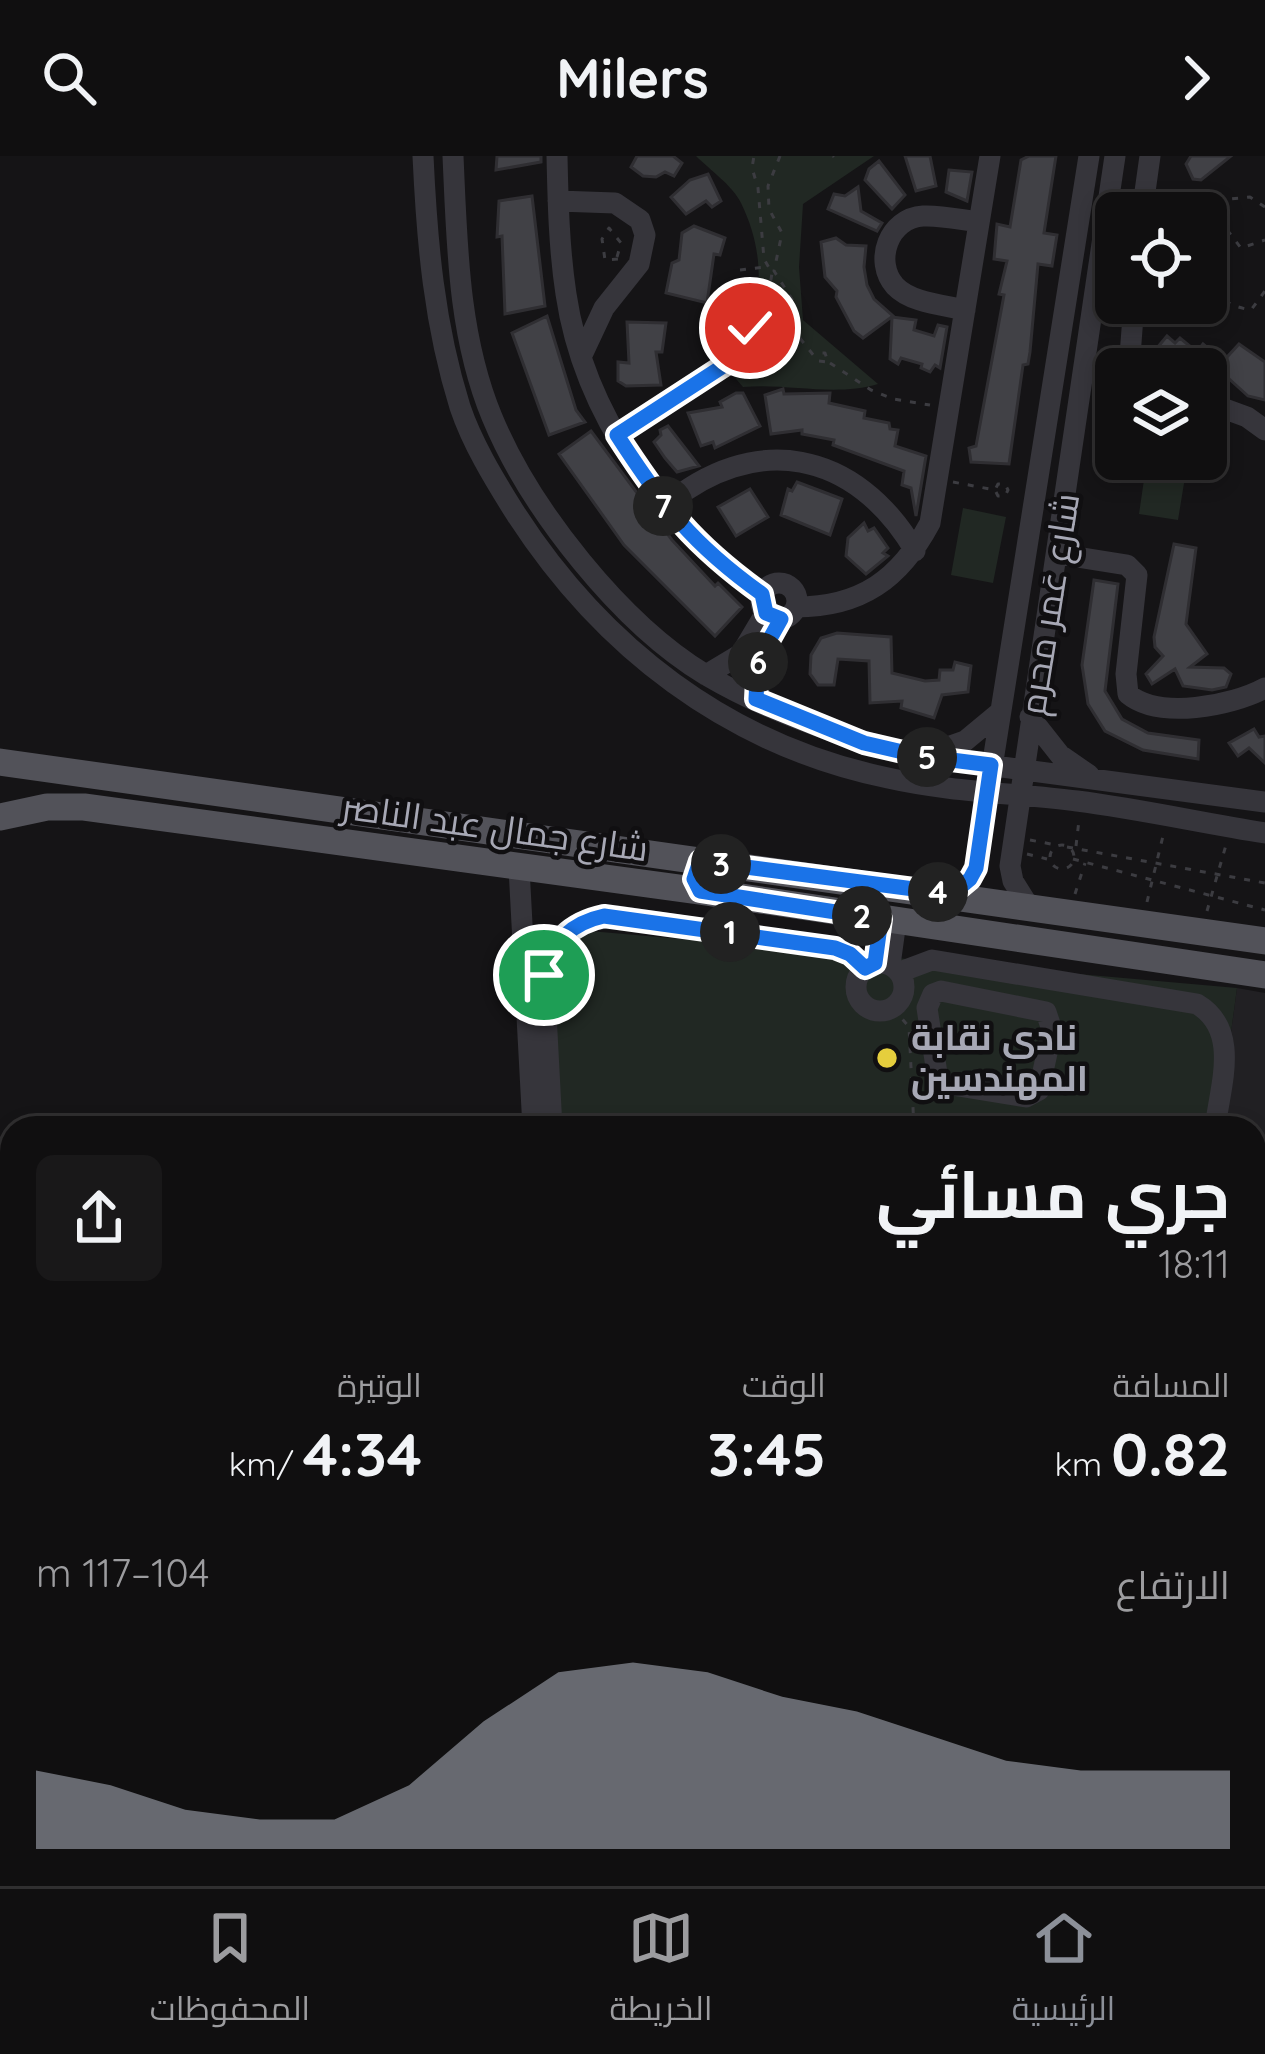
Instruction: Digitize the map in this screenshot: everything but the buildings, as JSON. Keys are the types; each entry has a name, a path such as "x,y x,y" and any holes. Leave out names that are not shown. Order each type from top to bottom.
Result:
{"main road":[{"name":"شارع جمال عبد الناصر","path":"1,763 1265,941"},
{"name":"شارع جمال عبد الناصر","path":"2,814 84,807 1265,975"},
{"path":"700,861 694,879 700,891"}],"street":[{"path":"423,156 428,261 441,337 462,412 495,481 540,552 595,616 658,675 727,720 803,752 886,778 1082,802 1265,833"},
{"path":"453,156 459,284 492,417 523,477 605,587 652,635 706,675 864,743 920,756 1265,802"},
{"path":"557,156 566,298 581,357 617,435 664,507 695,541 776,608 823,608 874,590 896,574 930,523 990,156"},
{"name":"شارع عَمر محرم","path":"952,894 976,868 1089,156"},
{"name":"شارع عَمر محرم","path":"1028,905 1010,866 1115,156"},
{"path":"1145,192 1150,156"},
{"path":"558,202 615,203 640,220 645,235 639,264 604,308 581,357"},
{"path":"965,310 906,294 888,275 885,249 890,236 910,219 980,222"},
{"path":"566,298 604,308"},
{"path":"1087,365 1095,366"},
{"path":"1227,410 1265,429"},
{"path":"664,507 689,485 719,470 751,461 784,460 817,466 862,488 898,522 915,551"},
{"path":"1058,554 1126,565 1137,574 1126,674 1128,694 1138,703 1150,707 1220,705 1265,688"},
{"path":"706,675 741,654 776,608"},
{"path":"756,699 758,660 776,608"},
{"path":"920,756 965,741 1000,711"},
{"path":"1030,718 1060,755 1095,778"},
{"path":"519,868 532,1116"},
{"path":"551,1116 544,975 552,951 579,923 617,916 835,948 928,1000"},
{"path":"888,978 889,920"},
{"path":"888,978 932,960 1197,1004 1217,1020 1225,1040 1216,1116"},
{"path":"941,991 1046,1012 1052,1030 1039,1090 1026,1096 940,1082 935,1073 928,1000 941,991"}],"path":[{"path":"617,435 741,352 768,298 772,273 764,251 754,156"},
{"path":"780,156 768,186 769,208 782,232 774,271 792,299 799,337 820,363 828,362 893,399 950,408"},
{"path":"1227,204 1230,199 1250,197 1265,207"},
{"path":"763,220 774,218"},
{"path":"609,228 621,243 617,257 612,262 605,260 602,239 609,228"},
{"path":"1227,230 1241,248 1265,240"},
{"path":"764,251 780,250"},
{"path":"740,270 767,267"},
{"path":"1227,306 1251,310 1265,291"},
{"path":"815,353 825,353 828,362"},
{"path":"938,480 995,490"},
{"path":"1076,848 1082,802"},
{"path":"1143,922 1167,818"},
{"path":"1201,930 1231,828"},
{"path":"1015,837 1265,883"},
{"path":"1058,846 1049,860 1056,868 1065,869 1073,859"},
{"path":"1067,847 1073,859"},
{"path":"1073,859 1265,910"},
{"path":"1070,911 1086,862"},
{"path":"888,978 909,1027 913,1116"}],"shaded area":[{"path":"696,156 874,156 803,204 799,267 803,320 878,384 845,389 743,387 731,373 755,311 756,247 737,197"},
{"path":"1144,480 1185,480 1178,520 1139,514"},
{"path":"963,508 1006,517 993,583 951,575"},
{"name":"نادى نقابة المهندسين","path":"544,927 1237,988 1220,1116 549,1116"},
{"path":"1237,988 1265,993 1265,1116 1220,1116"}],"place":[{"name":"نادى نقابة المهندسين","path":"887,1058"}],"route":[{"path":"544,975 552,951 568,931 604,916 835,948 865,968 875,963 881,919 700,891 694,879 700,861 952,894 962,889 976,868 991,765 864,743 756,699 758,660 781,619 766,613 762,594 695,541 664,507 617,435 731,361 748,340 750,328"}]}
